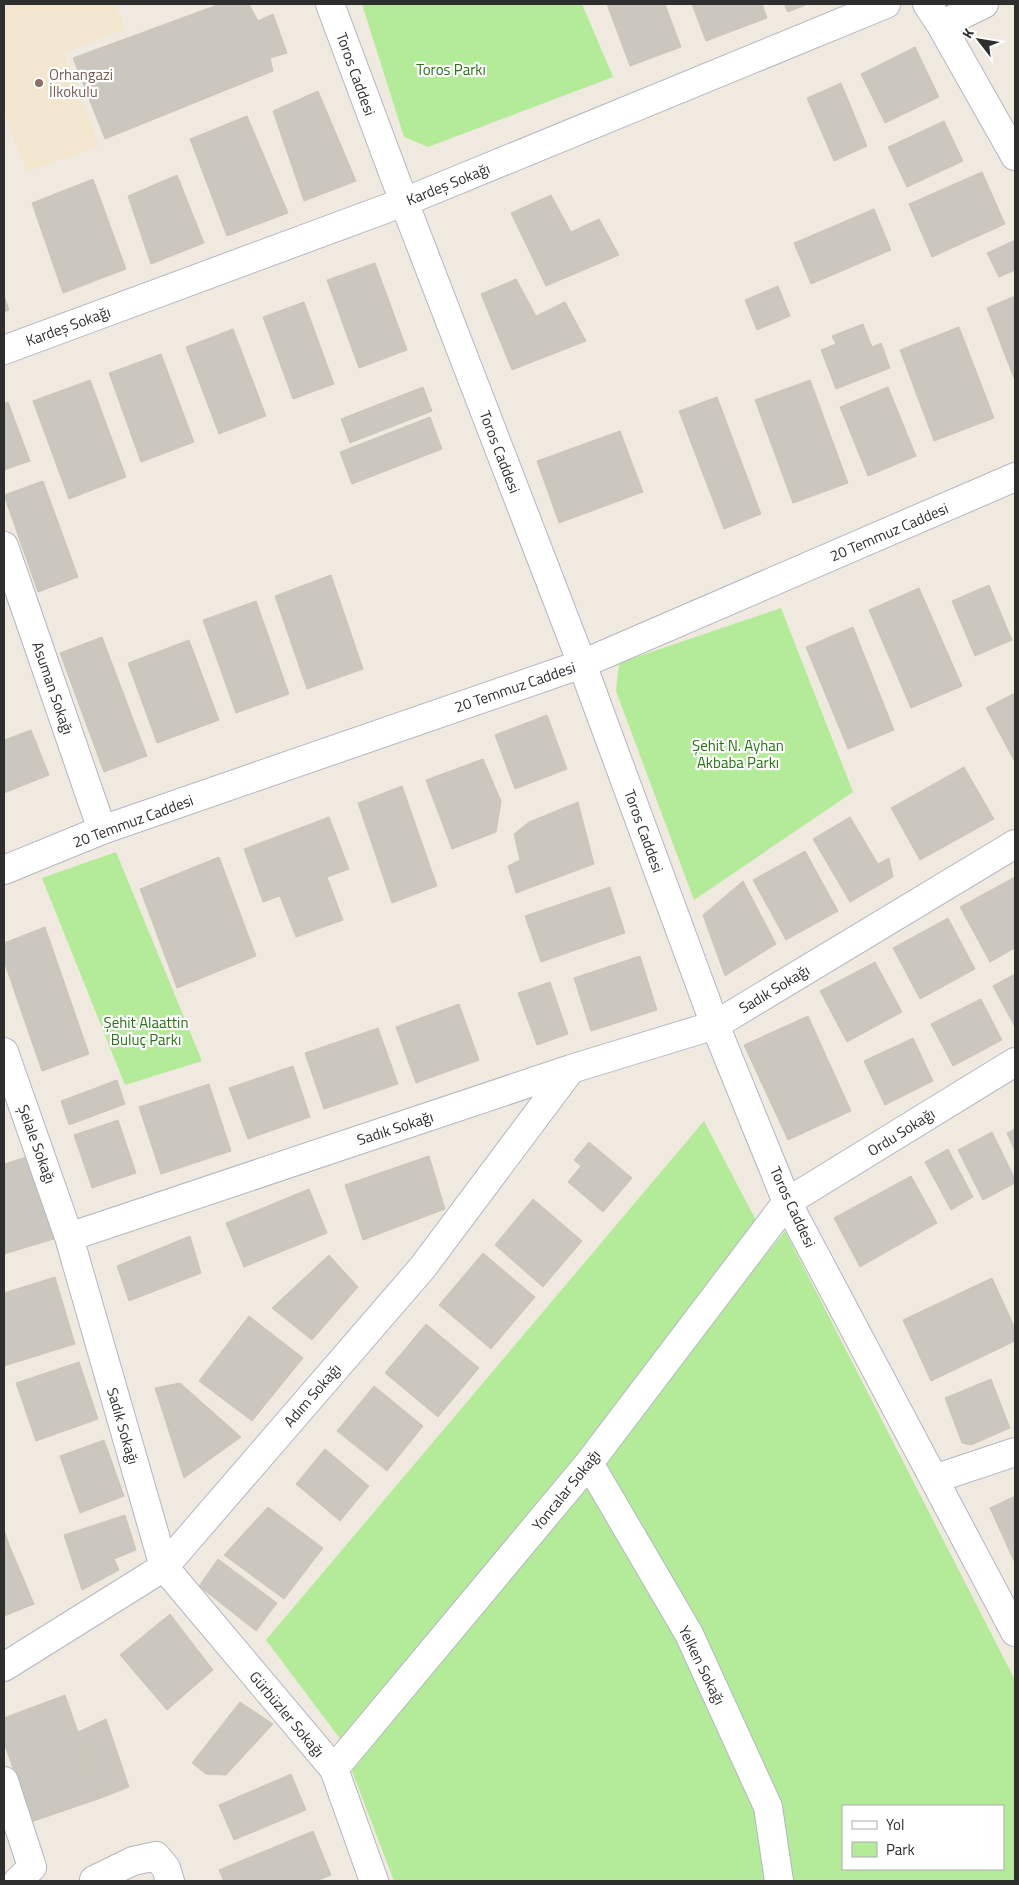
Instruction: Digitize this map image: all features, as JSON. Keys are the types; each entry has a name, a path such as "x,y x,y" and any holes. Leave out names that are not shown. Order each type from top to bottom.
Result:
{"street":[{"name":"Toros Caddesi","path":"330,4 582,664 715,1025 787,1202 1015,1632"},
{"name":"Kardeş Sokağı","path":"4,350 404,202 886,4"},
{"path":"984,4 934,14 1015,156"},
{"name":"20 Temmuz Caddesi","path":"4,870 102,830 582,664 1015,477"},
{"name":"Asuman Sokağı","path":"4,546 102,830"},
{"name":"Sadık Sokağı","path":"164,1567 69,1236 571,1070 715,1025 1015,844"},
{"name":"Şelale Sokağı","path":"4,1052 69,1236"},
{"name":"Ordu Sokağı","path":"787,1202 1015,1062"},
{"name":"Adım Sokağı","path":"4,1667 164,1567 423,1267 571,1070"},
{"name":"Yoncalar Sokağı","path":"334,1769 589,1463 787,1202"},
{"path":"934,1479 1015,1452"},
{"name":"Yelken Sokağı","path":"589,1463 689,1634 768,1807 779,1881"},
{"name":"Gürbüzler Sokağı","path":"164,1567 334,1769 374,1881"},
{"path":"4,1781 32,1867 18,1881"},
{"path":"94,1880 134,1861 156,1856 166,1868 170,1881"}],"shaded area":[{"name":"Orhangazi İlkokulu","path":"4,4 116,4 125,29 64,53 99,146 27,172 4,113"}],"green space":[{"name":"Toros Parkı","path":"362,4 582,4 613,77 428,147 404,137"},
{"name":"Şehit N. Ayhan Akbaba Parkı","path":"781,608 853,792 694,900 616,691 619,663"},
{"name":"Şehit Alaattin Buluç Parkı","path":"116,852 202,1061 125,1085 42,878"},
{"path":"704,1121 760,1228 344,1744 266,1640"},
{"path":"785,1231 1015,1680 1015,1881 394,1881 352,1771"}],"building":[{"path":"220,4 249,4 258,21 273,14 287,53 270,58 273,71 105,139 73,58"},
{"path":"607,4 665,4 681,47 630,66"},
{"path":"692,4 762,4 767,18 706,41"},
{"path":"784,4 808,4 788,12"},
{"path":"915,47 939,97 885,123 861,74"},
{"path":"841,83 867,146 834,161 807,98"},
{"path":"318,91 356,181 304,201 273,111"},
{"path":"247,116 288,213 227,236 190,139"},
{"path":"944,121 963,161 907,187 888,147"},
{"path":"982,172 1005,224 932,257 909,204"},
{"path":"177,175 204,243 151,264 128,196"},
{"path":"93,179 126,269 63,293 32,203"},
{"path":"551,195 571,232 599,219 619,255 546,286 511,213"},
{"path":"874,209 891,250 811,284 794,243"},
{"path":"1015,240 1015,270 999,277 987,253"},
{"path":"375,263 407,350 359,368 327,280"},
{"path":"516,279 536,316 565,302 586,341 512,370 481,294"},
{"path":"778,286 790,316 757,330 745,300"},
{"path":"4,295 9,310 4,312"},
{"path":"1015,296 1015,381 987,308"},
{"path":"304,302 334,384 293,399 263,317"},
{"path":"863,324 872,347 881,343 890,368 836,389 821,350 836,344 832,336"},
{"path":"959,327 994,418 934,441 900,350"},
{"path":"233,329 266,416 219,434 186,347"},
{"path":"161,354 194,442 141,462 109,373"},
{"path":"90,380 126,477 69,499 33,401"},
{"path":"810,380 848,483 793,503 755,400"},
{"path":"423,387 432,411 350,443 341,419"},
{"path":"888,387 916,456 868,476 840,407"},
{"path":"717,397 761,514 724,529 679,411"},
{"path":"8,402 30,461 4,470 4,404"},
{"path":"430,417 442,449 352,484 340,452"},
{"path":"620,431 643,492 559,523 537,461"},
{"path":"43,481 78,577 38,592 4,495"},
{"path":"331,575 363,669 307,689 275,596"},
{"path":"989,585 1012,640 975,656 952,601"},
{"path":"919,588 962,686 911,708 869,610"},
{"path":"256,601 289,694 236,713 203,620"},
{"path":"853,627 894,730 848,749 806,647"},
{"path":"102,637 147,756 104,772 60,653"},
{"path":"189,640 219,720 157,743 128,663"},
{"path":"1015,693 1015,762 986,708"},
{"path":"547,715 567,769 515,789 495,735"},
{"path":"31,730 49,775 4,793 4,740"},
{"path":"483,759 501,801 496,832 452,849 426,780"},
{"path":"964,767 994,819 920,860 891,808"},
{"path":"402,786 437,886 392,903 358,803"},
{"path":"578,802 594,864 516,893 508,866 520,860 514,834 529,822"},
{"path":"329,817 349,869 327,877 343,920 296,937 280,896 263,902 244,849"},
{"path":"850,817 878,864 889,858 893,877 850,902 813,839"},
{"path":"805,851 838,911 786,940 753,880"},
{"path":"219,857 256,956 177,988 140,889"},
{"path":"1015,877 1015,948 990,962 960,907"},
{"path":"743,881 776,944 725,976 703,915"},
{"path":"610,887 625,933 541,962 525,916"},
{"path":"948,918 975,969 920,999 893,948"},
{"path":"45,927 89,1054 42,1071 4,961 4,943"},
{"path":"640,956 657,1010 591,1031 574,978"},
{"path":"875,962 902,1012 847,1042 820,991"},
{"path":"1015,974 1015,1027 993,986"},
{"path":"550,982 568,1034 537,1045 518,993"},
{"path":"981,999 1002,1040 953,1066 931,1024"},
{"path":"459,1004 479,1060 416,1083 396,1027"},
{"path":"808,1016 851,1111 788,1140 744,1045"},
{"path":"378,1028 398,1084 324,1109 305,1053"},
{"path":"913,1038 933,1081 885,1105 864,1061"},
{"path":"293,1066 310,1117 248,1139 229,1088"},
{"path":"117,1080 125,1104 69,1125 61,1101"},
{"path":"209,1084 231,1151 161,1174 139,1107"},
{"path":"118,1120 136,1173 92,1188 74,1135"},
{"path":"1015,1129 1015,1151 1007,1133"},
{"path":"992,1132 1015,1179 1015,1183 983,1200 958,1150"},
{"path":"589,1142 632,1178 603,1212 568,1182 581,1166 574,1160"},
{"path":"948,1149 973,1197 951,1210 925,1162"},
{"path":"30,1156 54,1239 4,1254 4,1164"},
{"path":"429,1156 445,1209 363,1240 345,1185"},
{"path":"911,1176 937,1223 860,1267 834,1218"},
{"path":"309,1189 327,1233 244,1267 226,1223"},
{"path":"533,1199 582,1241 543,1287 495,1245"},
{"path":"190,1236 201,1273 129,1301 117,1266"},
{"path":"483,1253 535,1297 491,1349 439,1305"},
{"path":"329,1255 358,1287 312,1340 272,1308"},
{"path":"55,1277 75,1344 4,1366 4,1293"},
{"path":"992,1278 1015,1328 1015,1341 931,1381 903,1320"},
{"path":"249,1316 303,1358 252,1421 199,1381"},
{"path":"426,1324 479,1368 438,1417 385,1373"},
{"path":"79,1362 98,1419 36,1441 16,1383"},
{"path":"991,1379 1010,1428 971,1445 962,1443 945,1398"},
{"path":"180,1383 241,1437 184,1478 155,1388"},
{"path":"374,1386 423,1426 387,1471 337,1431"},
{"path":"104,1440 124,1496 80,1513 60,1456"},
{"path":"325,1449 369,1486 340,1521 296,1484"},
{"path":"1015,1496 1015,1561 1014,1561 990,1508"},
{"path":"268,1507 323,1548 284,1599 224,1555"},
{"path":"125,1515 136,1550 114,1559 119,1570 82,1590 64,1535"},
{"path":"4,1530 10,1547 4,1549"},
{"path":"10,1547 34,1604 4,1616 4,1549"},
{"path":"218,1559 277,1603 256,1631 199,1586"},
{"path":"170,1614 213,1670 167,1710 120,1655"},
{"path":"65,1695 101,1798 31,1822 4,1742 4,1718"},
{"path":"240,1702 273,1724 226,1775 206,1774 192,1763"},
{"path":"106,1719 129,1787 101,1798 78,1732"},
{"path":"291,1774 306,1810 234,1840 219,1805"},
{"path":"313,1831 331,1875 316,1881 224,1881 219,1870"}],"place":[{"name":"Orhangazi İlkokulu","path":"39,83"}]}
